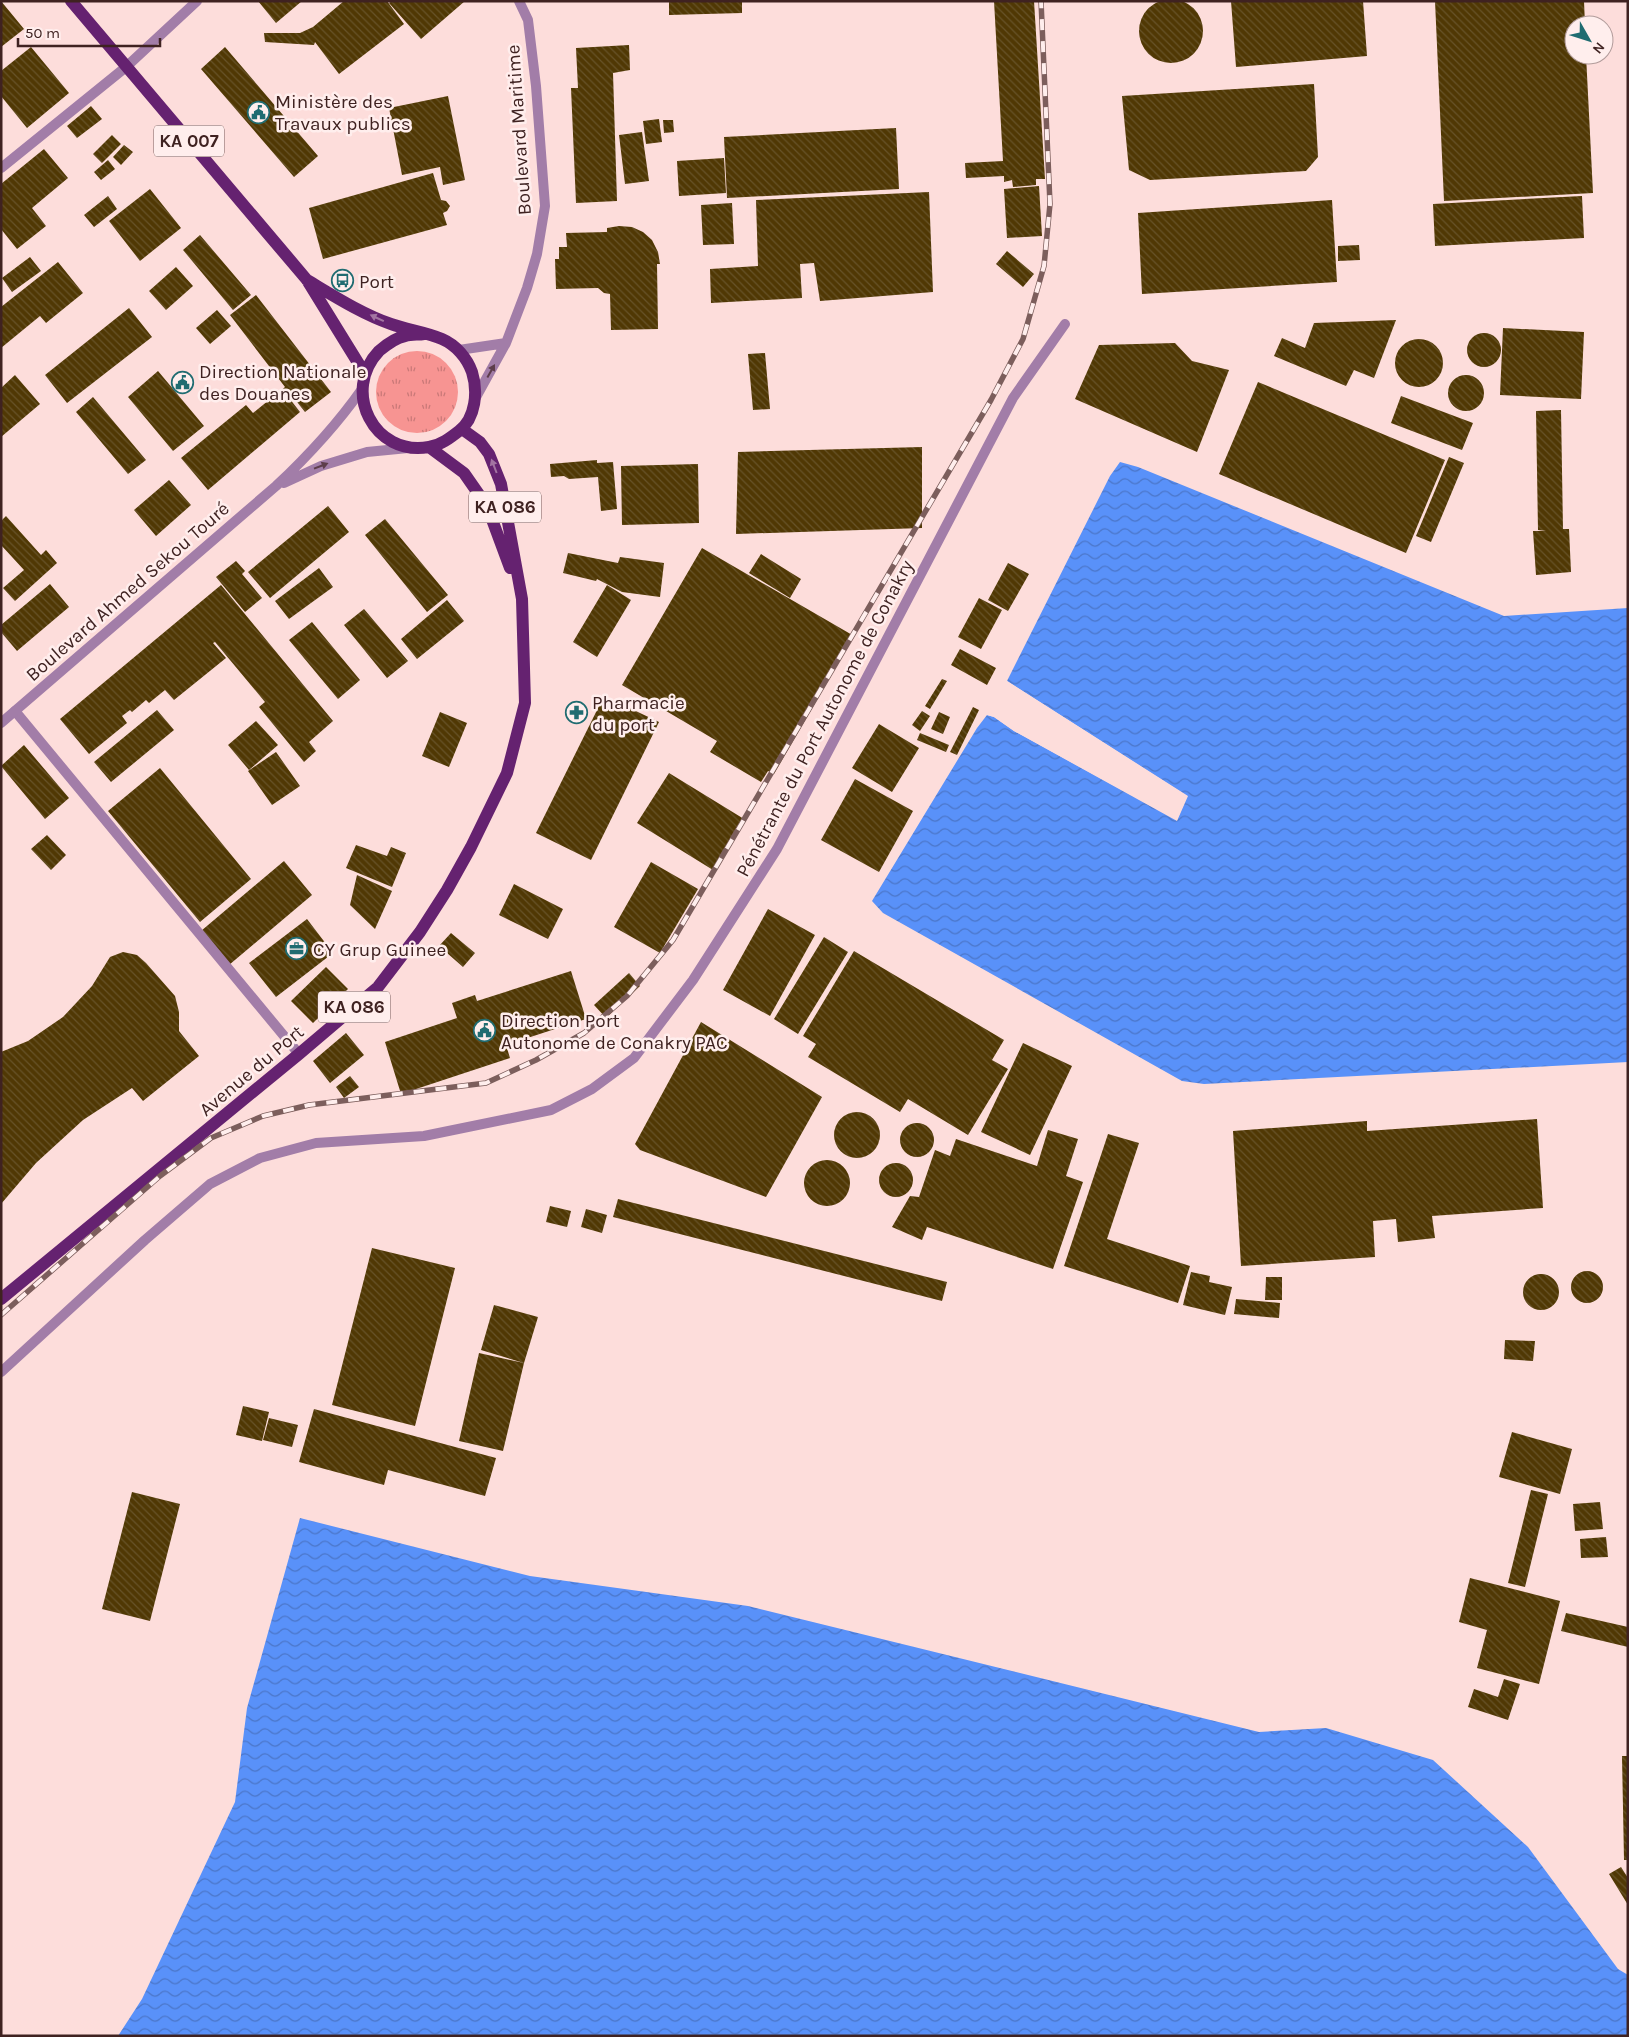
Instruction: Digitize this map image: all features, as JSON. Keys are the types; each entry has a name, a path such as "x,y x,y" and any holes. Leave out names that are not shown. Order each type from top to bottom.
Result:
{"main road":[{"name":"KA 007","path":"71,1 307,280 365,374"},
{"name":"KA 007","path":"307,280 360,310 390,324 424,334"},
{"path":"424,334 443,339 459,350 470,365 475,381 475,399 466,425 446,441 430,447 412,448 395,443 381,434 370,420 364,405 362,389 365,374 372,359 386,345 404,336 424,334"},
{"name":"Avenue du Port","path":"1,1299 378,987 420,932 447,890 507,773 525,703 522,598 500,484 489,454 480,442 462,429"},
{"name":"Avenue du Port","path":"430,447 464,473 487,506 522,598"}],"street":[{"path":"1,168 126,67 196,1"},
{"name":"Boulevard Maritime","path":"475,399 506,343 527,288 536,254 545,206 536,86 528,20 519,1"},
{"name":"Pénétrante du Port Autonome de Conakry","path":"1,1372 145,1240 210,1184 260,1158 316,1143 424,1136 551,1110 592,1089 634,1058 693,980 777,849 1014,398 1066,324"},
{"path":"459,350 506,343"},
{"name":"Boulevard Ahmed Sekou Touré","path":"1,723 276,486 317,448 362,389"},
{"name":"Boulevard Ahmed Sekou Touré","path":"276,486 321,466 367,452 412,448"},
{"path":"15,711 299,1054"}],"green space":[{"path":"417,351 433,354 446,363 455,376 458,392 455,408 446,421 433,430 417,433 401,430 388,421 379,408 376,392 379,376 388,363 401,354"}],"water":[{"path":"1120,462 1138,467 1504,616 1628,608 1628,1062 1204,1084 1182,1081 883,913 872,901 977,728 987,715 994,717 1014,731 1177,820 1187,796 1007,681 1110,476"},
{"path":"300,1518 530,1576 748,1606 1259,1732 1326,1728 1433,1760 1528,1847 1618,1969 1628,1975 1628,2036 118,2036 142,1999 235,1802 247,1708"}],"pier":[{"path":"1007,681 1188,796 1177,821 1014,731 994,717 987,715 988,712 996,715 1015,729 1176,817 1185,797 1005,683"}],"building":[{"path":"1165,-1 1177,-1 1194,8 1201,19 1203,31 1201,43 1194,54 1177,63 1165,63 1153,58 1144,49 1139,37 1139,25 1144,13 1153,4"},
{"path":"1,1 24,29 1,47"},
{"path":"258,1 302,1 276,23"},
{"path":"344,1 387,1 404,24 339,74 315,42 314,45 265,42 264,33 300,33 313,27"},
{"path":"392,1 465,1 421,39 389,3"},
{"path":"669,1 742,1 742,13 669,15"},
{"path":"994,1 1034,1 1045,179 1036,179 1036,185 1013,187 1012,180 1004,182 1004,176 966,178 965,163 1003,161"},
{"path":"1231,1 1363,1 1367,56 1236,67"},
{"path":"1435,1 1584,1 1585,15 1564,15 1564,65 1587,65 1593,193 1444,201"},
{"path":"629,45 630,70 613,73 617,201 576,203 571,88 578,88 576,48"},
{"path":"31,47 69,93 27,128 1,96 1,71"},
{"name":"Ministère des Travaux publics","path":"225,47 318,156 294,177 201,69"},
{"path":"1314,84 1318,157 1306,171 1150,180 1129,170 1122,96"},
{"path":"448,96 465,180 443,185 440,167 402,175 389,108"},
{"path":"91,106 102,119 77,138 67,126"},
{"path":"659,119 662,142 646,144 643,121"},
{"path":"663,120 673,120 674,132 664,133"},
{"path":"896,128 899,189 727,198 724,137"},
{"path":"642,132 649,181 625,184 619,135"},
{"path":"112,135 121,144 102,163 93,154"},
{"path":"124,145 133,152 121,165 113,157"},
{"path":"44,149 68,178 32,208 46,226 17,249 1,229 1,184"},
{"path":"724,158 726,193 679,196 677,161"},
{"path":"108,160 115,169 101,180 94,172"},
{"path":"433,173 441,200 446,201 450,206 443,213 447,225 323,259 309,208"},
{"path":"1039,186 1042,236 1007,238 1004,189"},
{"path":"150,189 181,228 140,261 109,221"},
{"path":"929,192 933,292 820,301 814,263 800,264 802,298 711,303 710,269 758,266 756,200"},
{"path":"108,196 117,209 94,227 84,215"},
{"path":"1582,196 1584,238 1435,246 1433,204"},
{"path":"1332,200 1337,282 1142,294 1138,213"},
{"path":"732,203 734,244 703,245 701,205"},
{"path":"619,226 632,227 643,232 652,240 658,252 660,264 657,264 658,329 611,330 610,294 604,293 598,288 556,289 555,259 559,259 559,247 567,247 566,233 607,232 607,228"},
{"path":"200,235 251,295 233,310 183,250"},
{"path":"1359,245 1360,260 1338,261 1338,246"},
{"path":"1007,251 1034,274 1023,287 996,264"},
{"path":"30,257 41,271 12,292 2,278"},
{"path":"58,262 83,293 46,323 40,316 1,348 1,307"},
{"path":"176,267 193,286 166,310 149,291"},
{"path":"256,295 331,392 305,412 289,392 286,394 300,412 208,490 181,458 246,405 253,413 285,387 230,315"},
{"path":"129,308 152,337 67,403 45,375"},
{"path":"217,310 231,326 210,344 196,328"},
{"path":"1396,320 1374,378 1354,370 1346,386 1274,356 1282,338 1305,348 1314,323"},
{"path":"1503,328 1584,332 1581,399 1500,395"},
{"path":"1484,333 1491,334 1496,338 1500,343 1500,357 1496,362 1491,366 1484,367 1477,366 1472,362 1468,357 1467,350 1468,343 1472,338 1477,334"},
{"path":"1414,339 1424,339 1436,346 1443,358 1443,368 1436,380 1424,387 1414,387 1406,383 1399,376 1395,368 1395,358 1399,350 1406,343"},
{"path":"1175,343 1192,361 1229,370 1197,452 1075,399 1099,345"},
{"path":"765,353 770,409 753,410 748,354"},
{"path":"158,371 204,426 173,451 128,397"},
{"path":"15,375 40,404 1,437 1,388"},
{"path":"1466,375 1478,381 1484,393 1478,405 1466,411 1454,405 1448,393 1454,381"},
{"path":"1258,382 1445,460 1406,553 1219,474"},
{"path":"1401,396 1473,423 1462,450 1391,423"},
{"path":"93,397 146,460 128,474 76,412"},
{"path":"1561,410 1563,529 1569,529 1571,572 1536,575 1533,531 1546,531 1538,530 1536,411"},
{"path":"922,447 922,528 736,534 738,452"},
{"path":"1449,457 1464,463 1431,542 1416,536"},
{"path":"597,460 597,463 613,462 617,509 601,511 598,477 569,479 564,476 551,477 550,464"},
{"path":"698,464 699,523 622,525 621,466"},
{"path":"169,480 191,505 156,536 134,510"},
{"path":"328,506 349,532 270,598 248,572"},
{"path":"6,516 41,555 46,550 57,563 15,601 3,588 24,570 1,545 1,521"},
{"path":"385,519 448,595 427,612 365,535"},
{"path":"702,548 854,636 774,774 768,771 761,782 710,752 717,741 622,685"},
{"path":"568,553 618,563 620,557 664,563 660,597 622,592 597,579 596,581 563,573"},
{"path":"761,554 801,579 790,598 749,573"},
{"path":"236,561 245,571 242,574 262,598 245,612 216,577"},
{"path":"1008,563 1029,574 1008,611 988,600"},
{"path":"319,568 333,587 289,619 275,601"},
{"path":"50,584 69,607 17,651 1,632 1,625"},
{"path":"221,585 333,721 309,742 316,751 304,762 259,707 265,702 215,642 213,643 226,658 174,700 165,690 149,703 146,700 132,712 130,710 122,716 127,723 89,754 60,719"},
{"path":"607,585 631,600 597,657 573,642"},
{"path":"979,598 1002,610 981,649 958,637"},
{"path":"447,600 464,621 417,659 401,639"},
{"path":"364,609 408,661 387,678 344,625"},
{"path":"312,622 360,680 338,699 289,640"},
{"path":"960,649 996,668 987,685 951,665"},
{"path":"942,679 947,681 930,709 925,706"},
{"path":"604,696 659,722 591,860 536,833"},
{"path":"973,707 979,710 957,755 950,752"},
{"path":"157,710 174,730 111,782 94,762"},
{"path":"922,711 930,716 920,731 912,725"},
{"path":"440,712 467,723 449,767 422,756"},
{"path":"939,712 950,717 943,734 931,729"},
{"path":"256,721 278,745 249,770 228,745"},
{"path":"879,724 919,748 892,792 852,768"},
{"path":"920,733 949,745 946,752 917,740"},
{"path":"24,745 69,798 45,819 1,766"},
{"path":"276,752 300,786 272,805 248,771"},
{"path":"160,768 251,879 200,922 108,811"},
{"path":"669,773 744,819 713,870 637,823"},
{"path":"855,779 913,811 879,872 821,840"},
{"path":"47,835 66,855 51,870 31,849"},
{"path":"356,845 387,856 391,847 406,853 392,887 346,868"},
{"path":"284,861 312,895 229,965 201,931"},
{"path":"651,862 698,889 660,953 614,927"},
{"path":"357,875 392,891 375,929 350,905"},
{"path":"514,884 563,909 548,939 499,915"},
{"path":"768,909 815,935 770,1016 723,990"},
{"path":"307,919 333,953 276,997 249,963"},
{"path":"451,933 475,953 463,967 439,946"},
{"path":"824,937 848,952 798,1034 774,1019"},
{"path":"854,951 1004,1040 992,1060 1008,1069 968,1135 908,1099 900,1112 808,1057 816,1044 803,1036"},
{"path":"123,952 137,955 175,996 179,1012 179,1031 199,1056 143,1101 132,1088 83,1120 36,1163 1,1204 1,1052 28,1041 63,1017 92,986 110,957"},
{"path":"326,967 348,989 313,1023 291,1001"},
{"name":"Direction Port Autonome de Conakry PAC","path":"571,971 586,1019 506,1045 510,1058 401,1094 385,1042 457,1018 452,1003 475,995 477,1001"},
{"path":"629,973 640,986 606,1018 594,1005"},
{"path":"701,1022 822,1097 766,1197 640,1150 635,1144"},
{"path":"346,1033 364,1055 330,1083 313,1061"},
{"path":"1023,1043 1072,1066 1030,1155 981,1132"},
{"path":"350,1076 359,1087 344,1098 336,1087"},
{"path":"852,1112 862,1112 876,1122 880,1135 876,1148 870,1154 862,1158 852,1158 838,1148 834,1140 834,1130 844,1116"},
{"path":"1537,1119 1543,1208 1432,1216 1435,1238 1398,1242 1396,1219 1373,1221 1375,1257 1241,1266 1233,1131 1367,1121 1367,1131"},
{"path":"917,1123 929,1128 934,1140 929,1152 917,1157 905,1152 900,1140 905,1128"},
{"path":"1048,1130 1078,1139 1066,1176 1083,1182 1053,1269 927,1227 922,1240 892,1227 910,1196 919,1197 935,1150 950,1156 956,1139 1037,1166"},
{"path":"1108,1134 1139,1143 1107,1239 1190,1266 1178,1303 1064,1266"},
{"path":"823,1160 831,1160 840,1164 846,1170 850,1183 846,1196 840,1202 831,1206 823,1206 814,1202 808,1196 804,1187 804,1179 808,1170 814,1164"},
{"path":"896,1163 908,1168 913,1180 908,1192 896,1197 884,1192 879,1180 884,1168"},
{"path":"618,1199 947,1282 942,1301 613,1217"},
{"path":"550,1206 571,1211 567,1227 546,1222"},
{"path":"586,1209 607,1215 602,1233 581,1227"},
{"path":"372,1248 455,1268 415,1426 332,1405"},
{"path":"1587,1271 1593,1272 1598,1276 1602,1281 1602,1293 1598,1298 1593,1302 1587,1303 1581,1302 1576,1298 1572,1293 1571,1287 1572,1281 1576,1276 1581,1272"},
{"path":"1191,1272 1210,1276 1209,1282 1232,1287 1225,1315 1183,1305"},
{"path":"1541,1274 1554,1279 1559,1292 1554,1305 1541,1310 1528,1305 1523,1292 1528,1279"},
{"path":"1266,1277 1282,1277 1282,1300 1265,1300"},
{"path":"1236,1299 1280,1303 1279,1318 1234,1314"},
{"path":"494,1305 538,1317 524,1363 481,1350"},
{"path":"1505,1340 1535,1341 1533,1361 1504,1359"},
{"path":"479,1353 524,1363 503,1451 459,1441"},
{"path":"243,1406 269,1412 262,1441 236,1435"},
{"path":"314,1409 496,1458 485,1496 388,1470 384,1485 299,1462"},
{"path":"269,1418 298,1425 292,1447 263,1440"},
{"path":"1512,1432 1572,1449 1560,1494 1499,1477"},
{"path":"1531,1490 1548,1494 1525,1587 1508,1583"},
{"path":"132,1492 180,1504 150,1621 102,1609"},
{"path":"1600,1502 1603,1529 1575,1531 1573,1504"},
{"path":"1606,1537 1608,1557 1581,1558 1580,1539"},
{"path":"1470,1578 1560,1601 1539,1684 1477,1668 1487,1630 1459,1622"},
{"path":"1566,1613 1628,1627 1628,1647 1561,1631"},
{"path":"1504,1679 1520,1684 1508,1720 1468,1707 1474,1689 1498,1697"},
{"path":"1622,1756 1628,1756 1628,1860 1624,1860"},
{"path":"1621,1867 1628,1878 1628,1905 1609,1874"}],"railway":[{"path":"1,1315 160,1176 211,1138 263,1116 309,1105 486,1083 536,1060 584,1033 627,996 673,940 991,400 1023,339 1044,266 1050,204 1041,1"}],"place":[{"name":"Ministère des Travaux publics","path":"259,112"},
{"name":"Port","path":"343,281"},
{"name":"Direction Nationale des Douanes","path":"183,382"},
{"name":"Pharmacie du port","path":"576,713"},
{"name":"CY Grup Guinee","path":"297,949"},
{"name":"Direction Port Autonome de Conakry PAC","path":"485,1031"}]}
